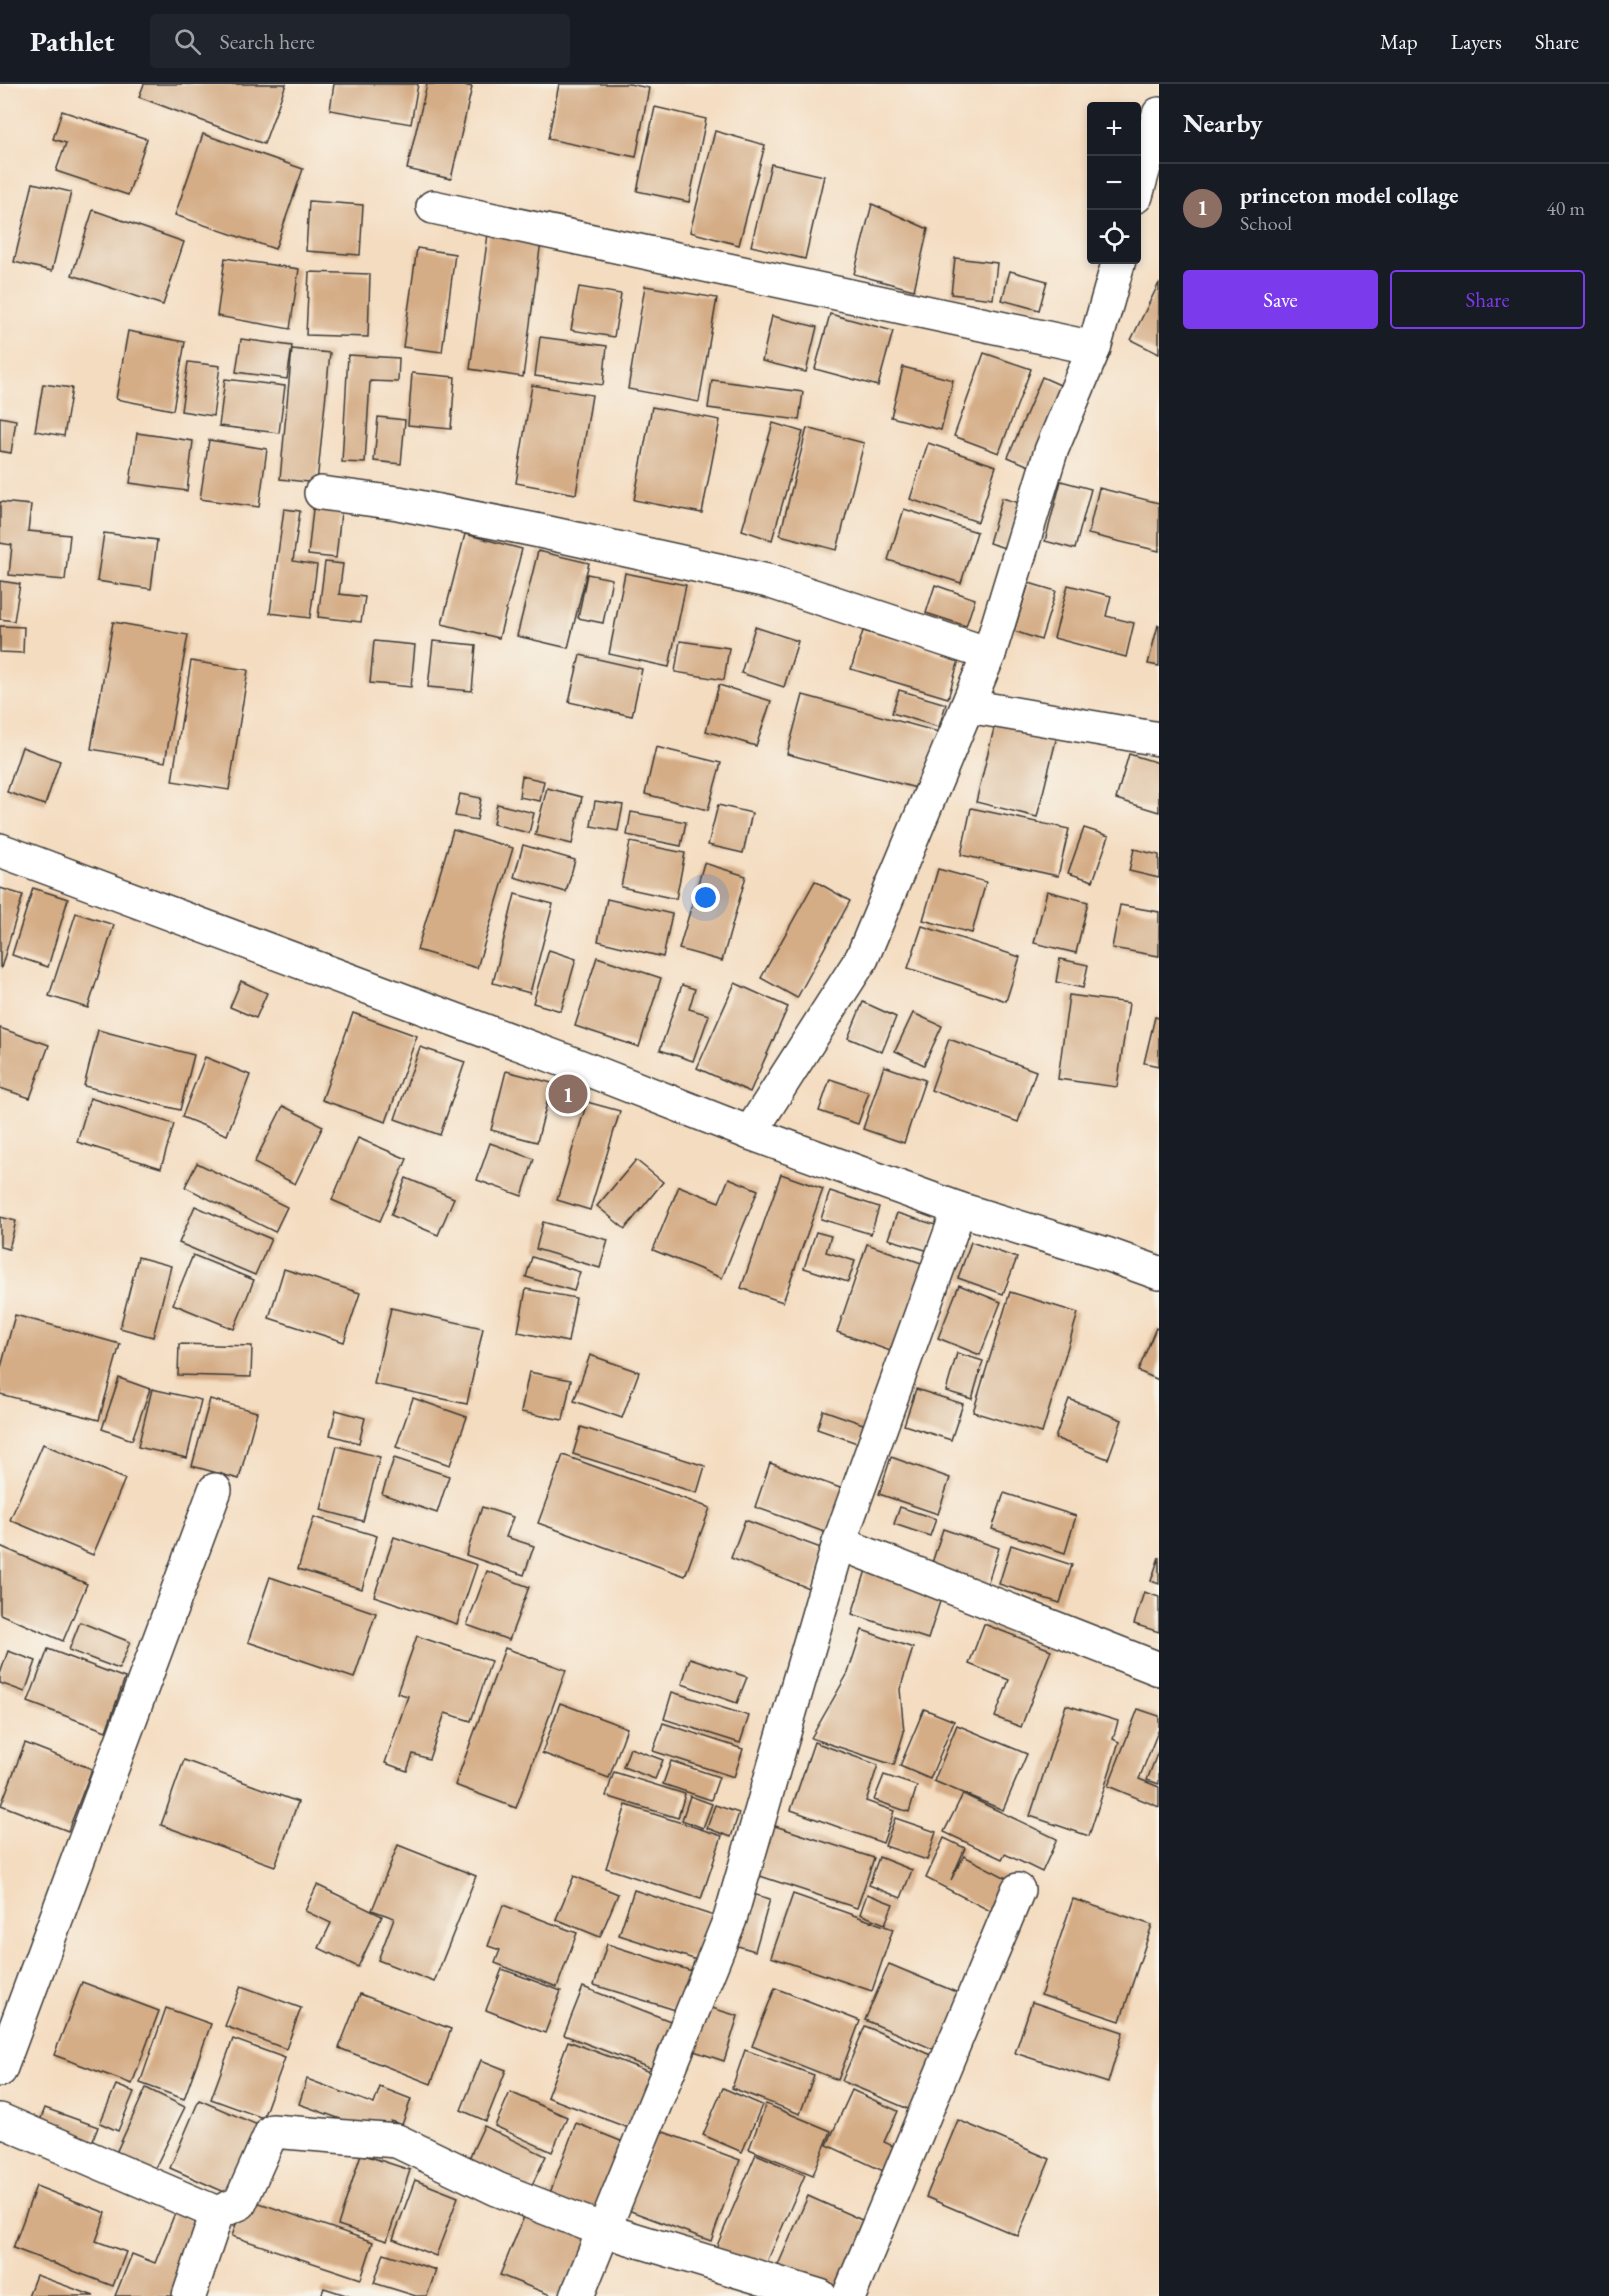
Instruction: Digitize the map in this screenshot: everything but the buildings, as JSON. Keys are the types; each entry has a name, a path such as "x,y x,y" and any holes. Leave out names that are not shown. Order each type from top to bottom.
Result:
{"street":[{"path":"1141,181 1159,114"},
{"path":"433,207 1094,348"},
{"path":"750,1133 862,958 989,654 1051,451 1094,348 1118,264"},
{"path":"321,493 421,507 768,581 989,654"},
{"path":"968,706 1159,739"},
{"path":"0,850 544,1053 750,1133 959,1209 1106,1254 1159,1274"},
{"path":"577,2296 730,1919 839,1543 959,1209"},
{"path":"0,2070 215,1491"},
{"path":"839,1543 1159,1669"},
{"path":"849,2296 1018,1890"},
{"path":"0,2120 218,2213"},
{"path":"189,2296 218,2213 240,2203 272,2131 397,2141 497,2188 603,2230 820,2296"}],"place":[{"name":"princeton model collage","path":"568,1094"}]}
